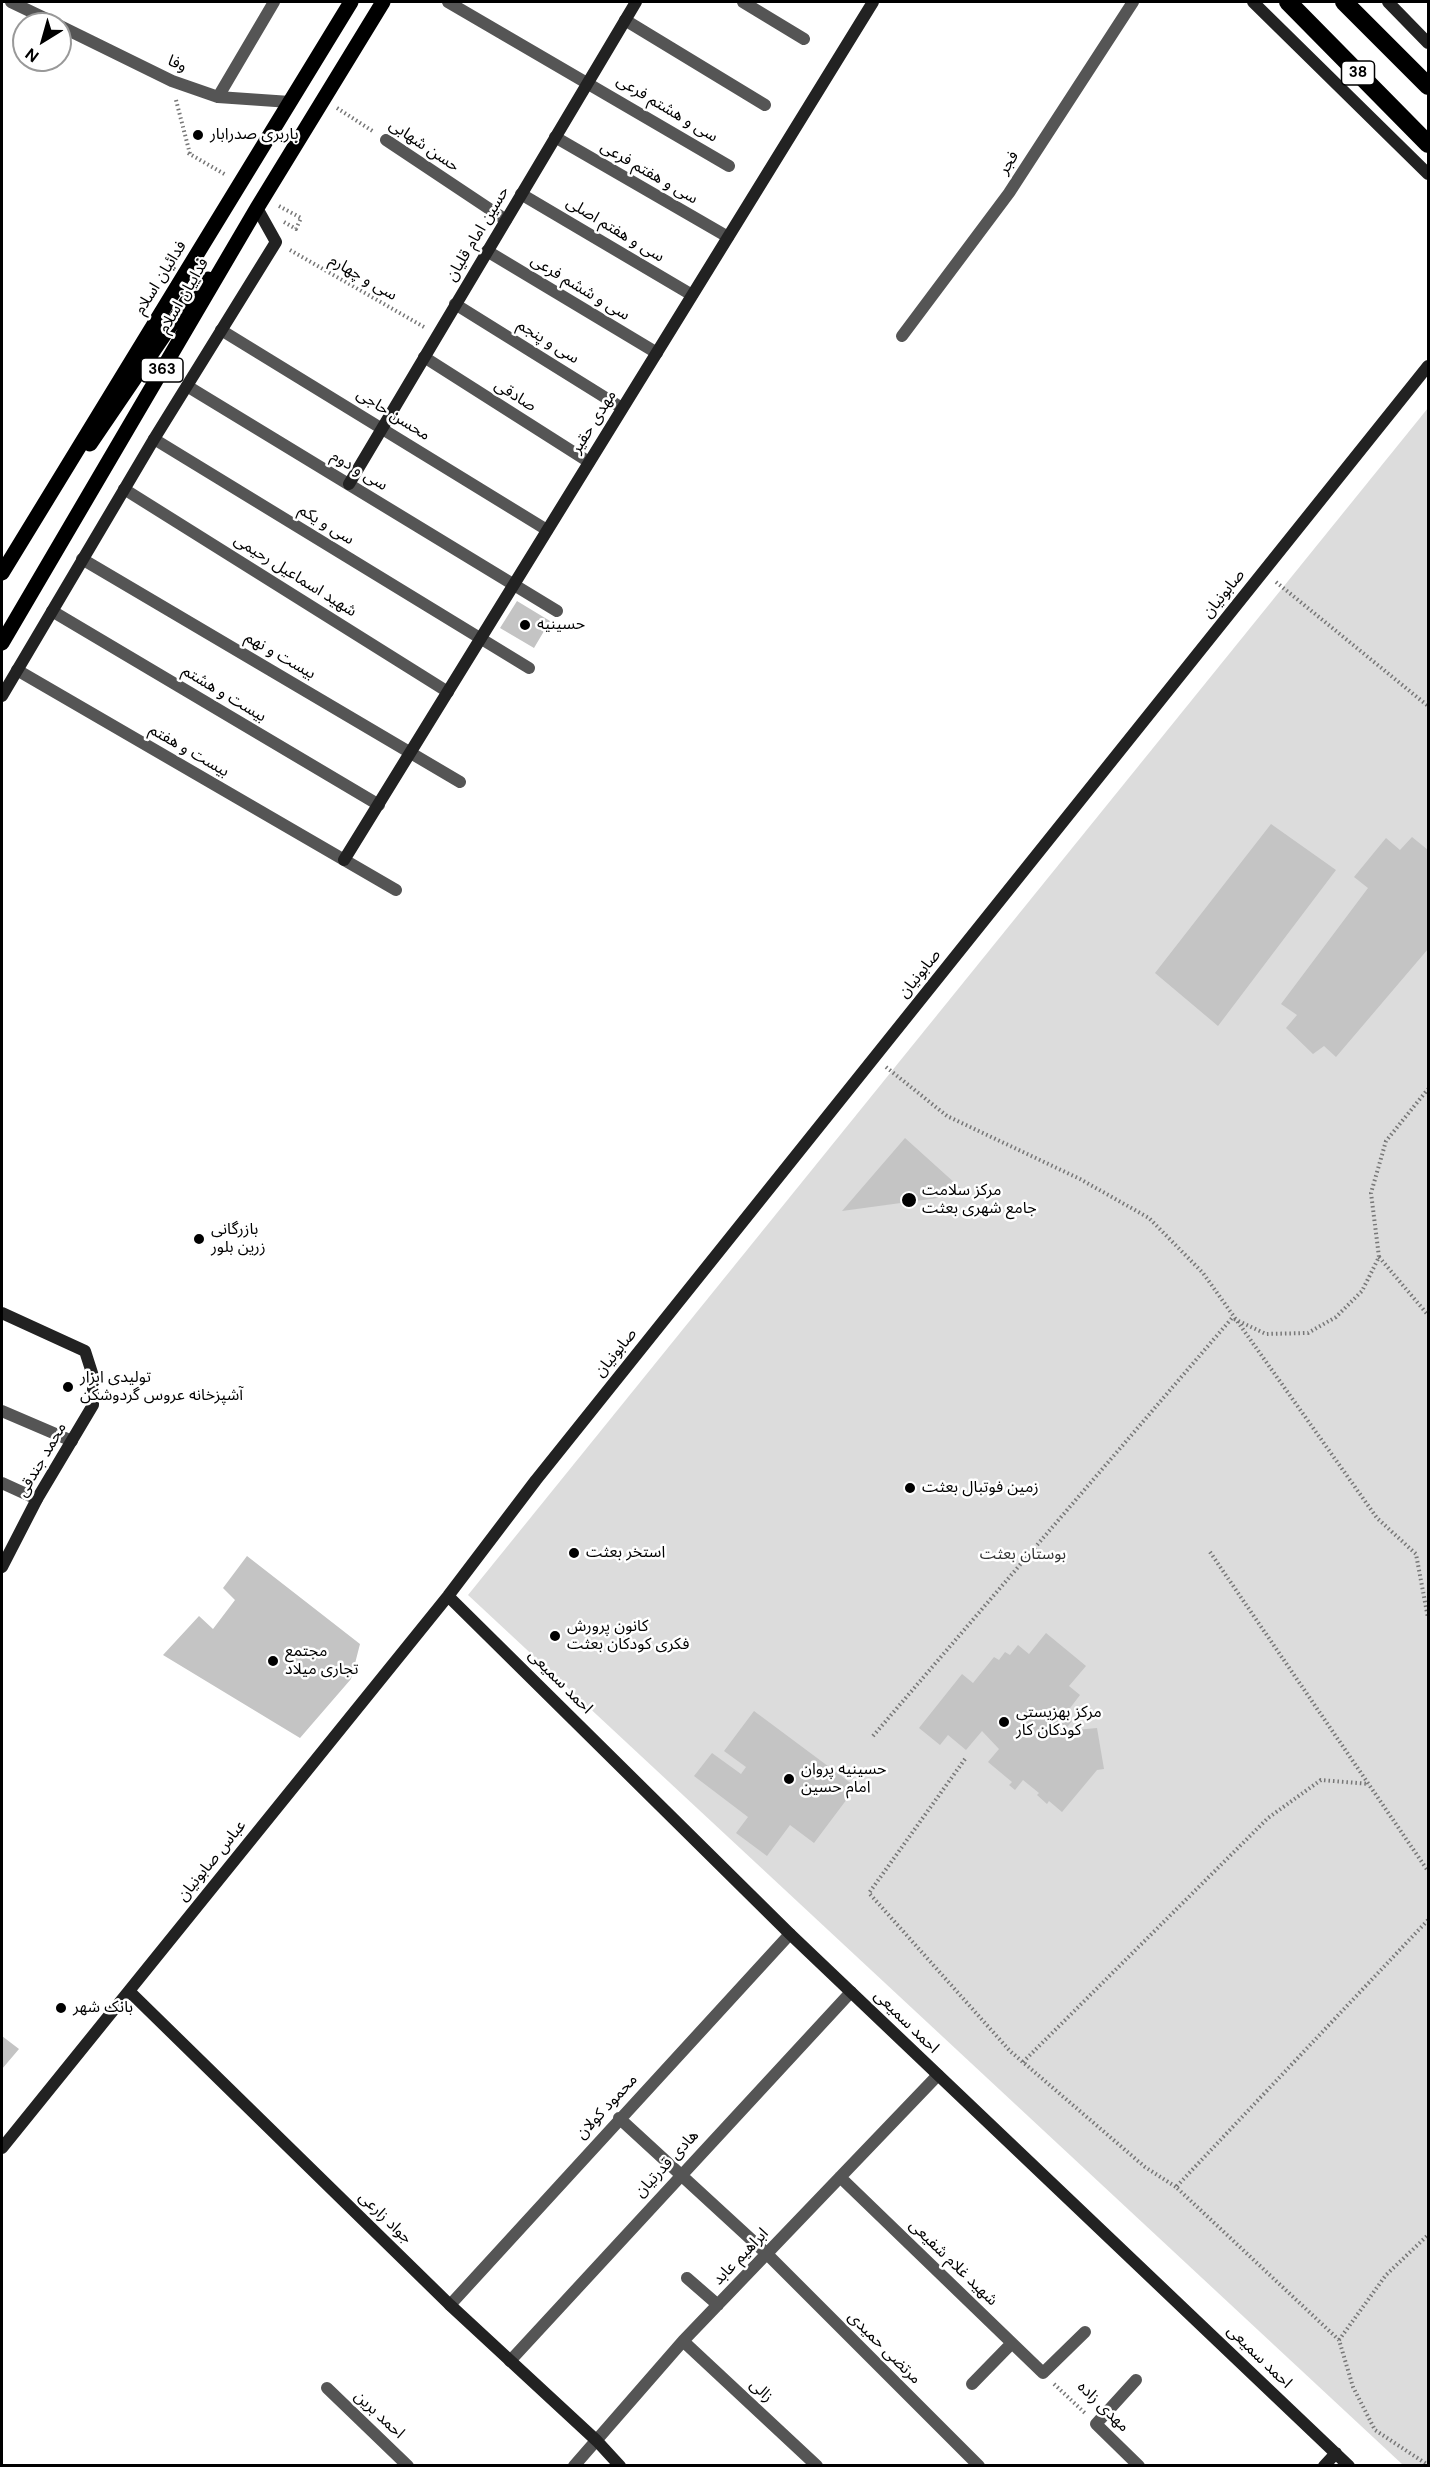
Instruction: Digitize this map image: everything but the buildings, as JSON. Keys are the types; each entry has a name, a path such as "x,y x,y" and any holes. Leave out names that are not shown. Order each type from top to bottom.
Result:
{"highway":[{"name":"38","path":"1288,2 1428,144"},
{"name":"38","path":"1344,2 1428,86"}],"main road":[{"name":"فدائیان اسلام","path":"2,573 50,489 351,2"},
{"name":"فداییان اسلام","path":"2,643 257,208 383,2"},
{"path":"50,489 76,464 190,297 227,260"}],"street":[{"name":"وفا","path":"11,2 31,12"},
{"path":"218,97 274,2"},
{"name":"سی و هشتم فرعی","path":"448,2 729,166"},
{"name":"حسین امام قلیان","path":"349,484 636,2"},
{"path":"743,2 804,39"},
{"name":"مهدی حقیر","path":"344,860 873,2"},
{"name":"فجر","path":"902,336 1009,193 1133,2"},
{"path":"1253,2 1428,174"},
{"path":"1388,2 1428,43"},
{"path":"625,20 765,105"},
{"name":"وفا","path":"72,32 172,81 218,97 291,102"},
{"name":"سی و هفتم فرعی","path":"555,137 728,237"},
{"name":"حسن شهابی","path":"386,141 506,220"},
{"name":"سی و هفتم اصلی","path":"521,194 692,295"},
{"path":"2,696 154,439 276,242 257,208"},
{"name":"سی و ششم فرعی","path":"487,251 657,353"},
{"name":"سی و پنجم","path":"455,304 622,408"},
{"name":"محسن حاجی","path":"221,330 547,530"},
{"name":"صادقی","path":"424,357 590,462"},
{"name":"صابونیان","path":"448,1596 543,1470 1426,371"},
{"name":"سی و دوم","path":"187,386 557,611"},
{"name":"سی و یکم","path":"154,439 529,668"},
{"name":"شهید اسماعیل رحیمی","path":"124,489 448,692"},
{"name":"بیست و نهم","path":"82,559 460,782"},
{"name":"بیست و هشتم","path":"52,611 379,805"},
{"name":"بیست و هفتم","path":"17,670 396,890"},
{"name":"محمد جندقی","path":"2,1313 86,1351 93,1376 93,1405 3,1560"},
{"path":"2,1412 72,1441"},
{"path":"2,1483 37,1499"},
{"name":"احمد سمیعی","path":"448,1596 790,1934 1349,2466"},
{"name":"عباس صابونیان","path":"2,2148 448,1596"},
{"name":"محمود کولان","path":"450,2305 790,1934"},
{"name":"جواد زارعی","path":"129,1991 450,2305 597,2441 620,2466"},
{"name":"هادی قدرتیان","path":"510,2361 680,2174 851,1992"},
{"name":"ابراهیم عابد","path":"574,2466 683,2341 938,2075"},
{"name":"مرتضی حمیدی","path":"619,2118 767,2254 979,2466"},
{"name":"شهید غلام شفیعی","path":"840,2177 1043,2373"},
{"path":"687,2278 718,2305"},
{"path":"1043,2373 1085,2332"},
{"name":"زالی","path":"683,2341 817,2466"},
{"path":"972,2384 1012,2343"},
{"path":"1096,2424 1136,2380"},
{"name":"احمد برین","path":"327,2388 408,2466"},
{"name":"مهدی زاده","path":"1096,2424 1139,2466"},
{"path":"1324,2466 1336,2453"}],"path":[{"path":"172,81 190,154 188,153"},
{"name":"حسن شهابی","path":"324,99 386,141"},
{"path":"296,229 301,218"},
{"name":"سی و چهارم","path":"276,242 437,335"},
{"path":"1264,572 1428,706"},
{"path":"874,1058 948,1116 1080,1179 1149,1218 1203,1273 1232,1318 1377,1518 1416,1554 1428,1618"},
{"path":"1428,1089 1386,1141 1371,1193 1379,1257 1428,1315"},
{"path":"1232,1318 1266,1334 1308,1333 1336,1317 1362,1291 1379,1257"},
{"path":"873,1736 1232,1318"},
{"path":"1210,1552 1428,1871"},
{"path":"965,1759 869,1893 1023,2062 1145,2167 1176,2187 1339,2340 1353,2387 1375,2430 1428,2465"},
{"path":"1023,2062 1268,1818 1321,1780 1369,1784"},
{"path":"1176,2187 1428,1920"},
{"path":"1339,2340 1386,2275 1428,2235"},
{"name":"مهدی زاده","path":"1043,2373 1096,2424"}],"green space":[{"name":"بوستان بعثت","path":"1428,408 1428,2465 1403,2465 468,1595"}],"place":[{"name":"باربری صدرابار","path":"198,135"},
{"name":"حسینیه","path":"525,625"},
{"name":"مرکز سلامت جامع شهری بعثت","path":"909,1200"},
{"name":"بازرگانی زرین بلور","path":"199,1239"},
{"name":"تولیدی ابزار آشپزخانه عروس گردوشکن","path":"68,1387"},
{"name":"زمین فوتبال بعثت","path":"910,1488"},
{"name":"استخر بعثت","path":"574,1553"},
{"name":"کانون پرورش فکری کودکان بعثت","path":"555,1636"},
{"name":"مجتمع تجاری میلاد","path":"273,1661"},
{"name":"مرکز بهزیستی کودکان کار","path":"1004,1722"},
{"name":"حسینیه پروان امام حسین","path":"789,1779"},
{"name":"بانک شهر","path":"61,2008"}]}
